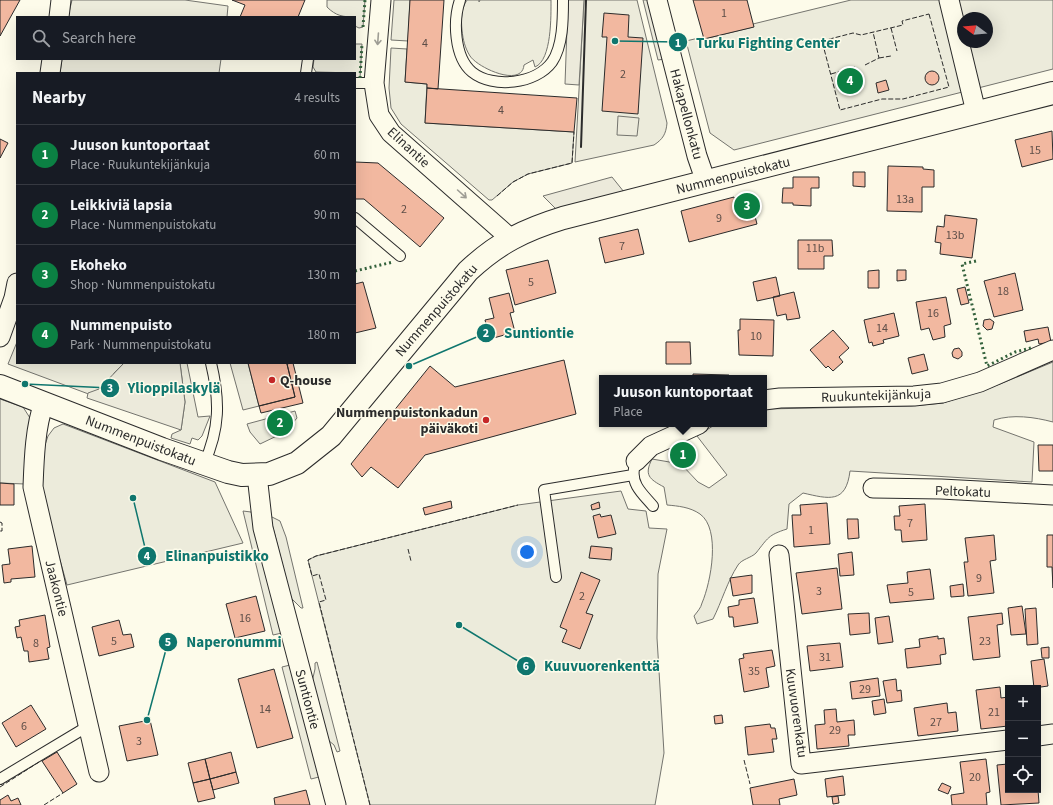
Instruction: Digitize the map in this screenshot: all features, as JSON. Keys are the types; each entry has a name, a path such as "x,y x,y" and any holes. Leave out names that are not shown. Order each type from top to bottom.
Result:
{"street":[{"path":"58,16 61,0"},
{"name":"Elinantie","path":"381,0 374,83 379,114 391,133 510,238"},
{"name":"Hakapellonkatu","path":"658,0 697,156 706,182"},
{"path":"949,0 976,112"},
{"path":"50,72 52,60"},
{"name":"Nummenpuistokatu","path":"0,386 204,464 237,474 269,474 297,463 331,436 468,271 484,256 510,238 533,228 563,218 1053,93"},
{"path":"0,337 14,298 16,288"},
{"name":"Ruukuntekijänkuja","path":"767,400 780,398 914,396 942,393 980,382 1053,350"},
{"name":"Jaakontie","path":"44,403 41,411 37,440 33,487 90,725 99,772"},
{"path":"635,468 651,446 692,427"},
{"name":"Suntiontie","path":"257,475 263,528 336,805"},
{"name":"Peltokatu","path":"873,488 941,489 1053,495"},
{"name":"Kuuvuorenkatu","path":"779,555 801,764 1005,740"},
{"path":"1041,736 1053,734"}],"lane":[{"path":"460,0 455,25 457,39 466,65 472,72 481,77 507,82 532,79 553,61 561,36 563,0"},
{"path":"306,72 308,60"},
{"path":"356,82 374,83"},
{"path":"356,219 400,256"},
{"path":"204,464 212,445 218,421 216,383 211,364"},
{"path":"556,576 544,490 635,468 636,486 653,506"},
{"path":"0,779 90,725"}],"shaded area":[{"path":"72,0 185,0 228,6 227,16 68,16"},
{"path":"327,0 365,0 363,27 359,28 356,26 356,16 340,15 327,7"},
{"path":"394,0 410,0 408,41 391,40"},
{"path":"467,0 479,0 479,2 480,0 551,0 548,47 541,63 535,67 533,60 524,65 521,72 516,75 508,75 499,74 475,61 470,56 464,44 462,34 462,14"},
{"path":"568,0 584,0 579,85 565,84"},
{"path":"584,0 637,0 667,123 664,136 654,145 575,162"},
{"path":"643,0 650,0 665,59 658,60"},
{"path":"851,0 1053,0 1053,69 734,150 710,133 686,41 703,37 704,39 753,27 753,24"},
{"path":"356,44 362,44 360,78 356,78 356,72 316,72 313,67 314,60 356,60"},
{"path":"391,48 407,49 405,82 427,84 425,123 574,132 572,163 528,174 513,182 492,200 489,200 401,124 391,108 389,88"},
{"path":"62,60 221,60 219,72 60,72"},
{"path":"618,116 639,118 637,136 617,135"},
{"path":"612,177 624,192 556,209 543,196"},
{"path":"16,344 16,364 123,364 114,373 110,402 8,364"},
{"path":"1053,362 1053,422 1024,417 1009,417 994,420 993,427 1034,442 1032,482 850,471 845,489 835,497 821,497 803,493 789,504 787,529 772,535 756,553 738,565 713,619 697,624 694,616 701,605 711,570 712,543 710,531 706,521 700,514 684,507 667,505 664,487 655,482 648,473 652,459 681,464 698,482 709,488 727,475 697,436 711,427 767,427 767,409 911,406 943,403 1000,384"},
{"path":"123,364 180,364 185,402 181,430 87,398 88,393 99,389"},
{"path":"180,364 187,364 198,417 210,416 202,436 198,440 192,438 190,444 171,438 172,434 181,430 185,402"},
{"path":"230,364 248,364 259,406 243,410"},
{"path":"0,399 23,407 30,418 25,484 0,483"},
{"path":"295,411 297,418 285,432 260,444 250,432 247,424"},
{"path":"63,424 215,482 243,543 67,585 40,489 44,448 48,436 54,428"},
{"path":"621,491 628,509 646,511 649,528 667,529 658,574 657,638 664,753 655,805 370,805 308,560 316,556 518,505"},
{"path":"243,511 251,512 252,514 282,633 273,635"},
{"path":"270,516 280,521 286,537 303,608 301,608 291,598"},
{"path":"317,662 340,751 337,752 334,745 328,740 312,682 315,663"},
{"path":"290,665 319,777 311,779 282,667"}],"building":[{"path":"0,0 20,0 0,36"},
{"path":"232,0 305,0 298,16 240,16 245,5"},
{"path":"410,0 444,0 438,89 427,88 427,84 405,82"},
{"path":"693,0 747,0 754,27 704,39"},
{"path":"604,13 629,15 628,37 643,38 638,114 602,111 607,37 602,37"},
{"path":"932,71 937,73 939,78 937,83 932,85 927,83 925,78 927,73"},
{"path":"886,80 889,90 878,93 876,83"},
{"path":"427,88 577,98 574,132 425,123"},
{"path":"1052,131 1053,159 1022,167 1015,140"},
{"path":"0,139 8,143 0,158"},
{"path":"356,162 378,163 444,218 420,247 364,199 356,199"},
{"path":"888,166 923,167 923,169 934,170 934,187 922,187 922,212 887,211"},
{"path":"853,172 865,172 865,187 853,186"},
{"path":"793,177 819,177 819,188 811,188 811,206 782,203 783,188 793,188"},
{"path":"734,197 736,205 751,201 757,224 689,242 681,211"},
{"path":"945,215 977,219 972,258 940,254 941,243 935,242 937,226 944,227"},
{"path":"638,229 644,254 605,263 599,238"},
{"path":"798,240 832,240 833,256 824,256 824,269 798,269"},
{"path":"548,260 556,293 515,305 506,270"},
{"path":"879,270 879,288 868,288 868,271"},
{"path":"897,270 906,270 906,280 897,281"},
{"path":"1015,273 1023,310 994,317 984,281"},
{"path":"776,277 780,296 757,301 753,282"},
{"path":"363,282 376,328 356,333 356,284"},
{"path":"965,287 969,303 961,305 957,289"},
{"path":"794,292 800,318 787,320 786,314 777,316 773,297"},
{"path":"509,293 514,312 510,313 515,332 490,339 485,320 494,318 489,298"},
{"path":"946,297 951,324 944,326 945,337 933,340 929,328 921,330 916,302"},
{"path":"894,313 899,336 883,340 884,343 873,346 872,342 869,343 864,320"},
{"path":"740,319 774,320 773,356 739,355 738,330 740,330"},
{"path":"990,319 994,322 992,329 987,330 983,326 984,320"},
{"path":"1048,327 1051,342 1039,344 1038,339 1026,342 1024,331"},
{"path":"833,330 849,348 839,357 843,362 833,371 828,366 826,368 810,350"},
{"path":"666,342 690,342 691,364 666,364"},
{"path":"959,348 962,352 962,356 958,359 953,357 952,353 954,349"},
{"path":"924,354 928,370 912,374 908,358"},
{"path":"564,360 576,414 425,455 398,488 371,467 362,477 351,464 430,366 455,387"},
{"name":"Q-house","path":"248,364 287,364 295,397 259,406"},
{"path":"287,364 293,364 303,403 261,413 259,406 295,397"},
{"path":"693,374 729,375 693,375"},
{"path":"1038,445 1053,445 1053,471 1039,471"},
{"path":"0,483 14,484 14,505 0,505"},
{"path":"451,501 452,508 425,515 423,508"},
{"path":"599,502 600,508 592,510 591,505"},
{"path":"827,503 830,544 794,547 792,515 801,515 800,505"},
{"path":"925,504 927,540 902,542 901,530 895,530 894,516 900,516 899,506"},
{"path":"600,514 601,517 611,515 616,534 598,538 593,516"},
{"path":"847,519 858,519 859,538 848,539"},
{"path":"994,535 996,560 990,561 994,593 968,596 964,562 968,562 965,538"},
{"path":"1047,535 1053,535 1053,588 1052,567 1047,567"},
{"path":"32,546 35,577 11,579 11,582 4,583 2,565 10,564 8,549"},
{"path":"591,546 612,548 611,560 589,558"},
{"path":"852,552 854,575 840,576 838,554"},
{"path":"837,568 842,609 802,614 796,573"},
{"path":"930,569 934,599 890,603 887,585 908,583 907,572"},
{"path":"581,572 600,580 586,613 593,615 580,649 562,642 567,630 560,627"},
{"path":"752,575 752,593 733,596 730,578"},
{"path":"963,584 964,596 951,597 950,586"},
{"path":"256,596 265,631 235,638 226,604"},
{"path":"754,598 758,623 734,627 733,617 729,617 728,607 739,605 739,600"},
{"path":"1022,606 1026,634 1011,635 1008,608"},
{"path":"1036,608 1038,644 1027,645 1025,609"},
{"path":"869,613 870,633 850,635 848,614"},
{"path":"1002,613 1003,624 997,625 1000,657 973,660 968,617"},
{"path":"45,615 50,647 47,648 49,659 29,662 28,651 24,651 21,637 17,638 15,627 20,626 19,620"},
{"path":"889,616 893,642 878,644 875,618"},
{"path":"119,620 123,635 131,634 134,647 99,656 92,627"},
{"path":"938,636 938,639 944,638 946,654 940,655 941,664 907,668 905,649 920,647 919,639"},
{"path":"840,643 843,667 810,671 807,646"},
{"path":"1049,647 1049,658 1042,658 1041,648"},
{"path":"772,650 775,666 766,668 769,687 744,692 739,659 744,658 743,654"},
{"path":"1044,659 1048,686 1041,687 1041,685 1034,685 1031,661"},
{"path":"274,669 293,738 257,748 238,679"},
{"path":"878,678 880,696 852,699 850,682"},
{"path":"896,679 897,691 901,690 902,701 887,703 883,681"},
{"path":"1000,687 1001,698 1005,697 1005,726 981,729 976,690"},
{"path":"884,699 886,713 874,715 872,701"},
{"path":"947,703 948,713 956,712 958,731 918,736 914,708"},
{"path":"31,705 46,729 16,747 2,723"},
{"path":"836,709 837,722 854,720 855,735 848,735 849,746 817,749 815,725 825,724 824,710"},
{"path":"722,715 723,723 715,724 714,716"},
{"path":"150,720 158,755 127,761 119,726"},
{"path":"770,724 771,728 775,728 777,739 772,739 774,752 748,755 745,727"},
{"path":"57,752 77,784 63,793 42,761"},
{"path":"231,752 236,772 210,779 205,759"},
{"path":"205,759 210,779 193,783 188,763"},
{"path":"986,759 990,792 986,793 987,805 952,805 951,795 964,793 960,762"},
{"path":"1005,764 1005,793 1038,793 1039,803 1001,805 997,765"},
{"path":"236,772 239,783 213,790 210,779"},
{"path":"843,776 845,795 827,797 825,779"},
{"path":"210,779 215,798 198,802 193,783"},
{"path":"794,779 797,795 779,799 780,805 753,805 750,788"},
{"path":"942,783 951,787 948,794 938,790"},
{"path":"306,790 310,805 275,805 274,798"},
{"path":"8,795 11,801 18,798 21,805 0,805 0,800"},
{"path":"838,796 839,803 833,804 832,797"}],"hedge":[{"path":"363,27 365,0"},
{"path":"360,78 362,44"},
{"path":"976,261 962,264 987,366 1015,352 1031,348"},
{"path":"356,271 393,262"}],"fence":[{"path":"929,14 949,87 903,99 882,99 840,110 822,41 853,33 861,35 903,25 902,21 929,14"},
{"path":"891,28 897,51"},
{"path":"865,65 879,58 873,32"},
{"path":"879,58 891,56"},
{"path":"831,74 855,67"},
{"path":"497,196 513,182 528,174 572,163 574,132"},
{"path":"370,805 319,602 326,600 319,574 312,576 308,560 316,556 518,505"},
{"path":"0,522 2,523 2,531 0,531"},
{"path":"408,549 411,561"},
{"path":"744,760 750,784"},
{"path":"0,787 39,762"},
{"path":"44,805 63,793"}],"wall":[{"path":"581,147 586,0"},
{"path":"267,425 289,420"}],"place":[{"name":"Turku Fighting Center","path":"615,41"},
{"name":"Nummenpuisto","path":"850,81"},
{"name":"Ekoheko","path":"747,206"},
{"name":"Suntiontie","path":"409,366"},
{"name":"Q-house","path":"272,380"},
{"name":"Ylioppilaskylä","path":"25,384"},
{"name":"Nummenpuistonkadun päiväkoti","path":"486,420"},
{"name":"Leikkiviä lapsia","path":"280,423"},
{"name":"Juuson kuntoportaat","path":"683,455"},
{"name":"Elinanpuistikko","path":"133,498"},
{"name":"Kuuvuorenkenttä","path":"459,625"},
{"name":"Naperonummi","path":"147,720"}]}
